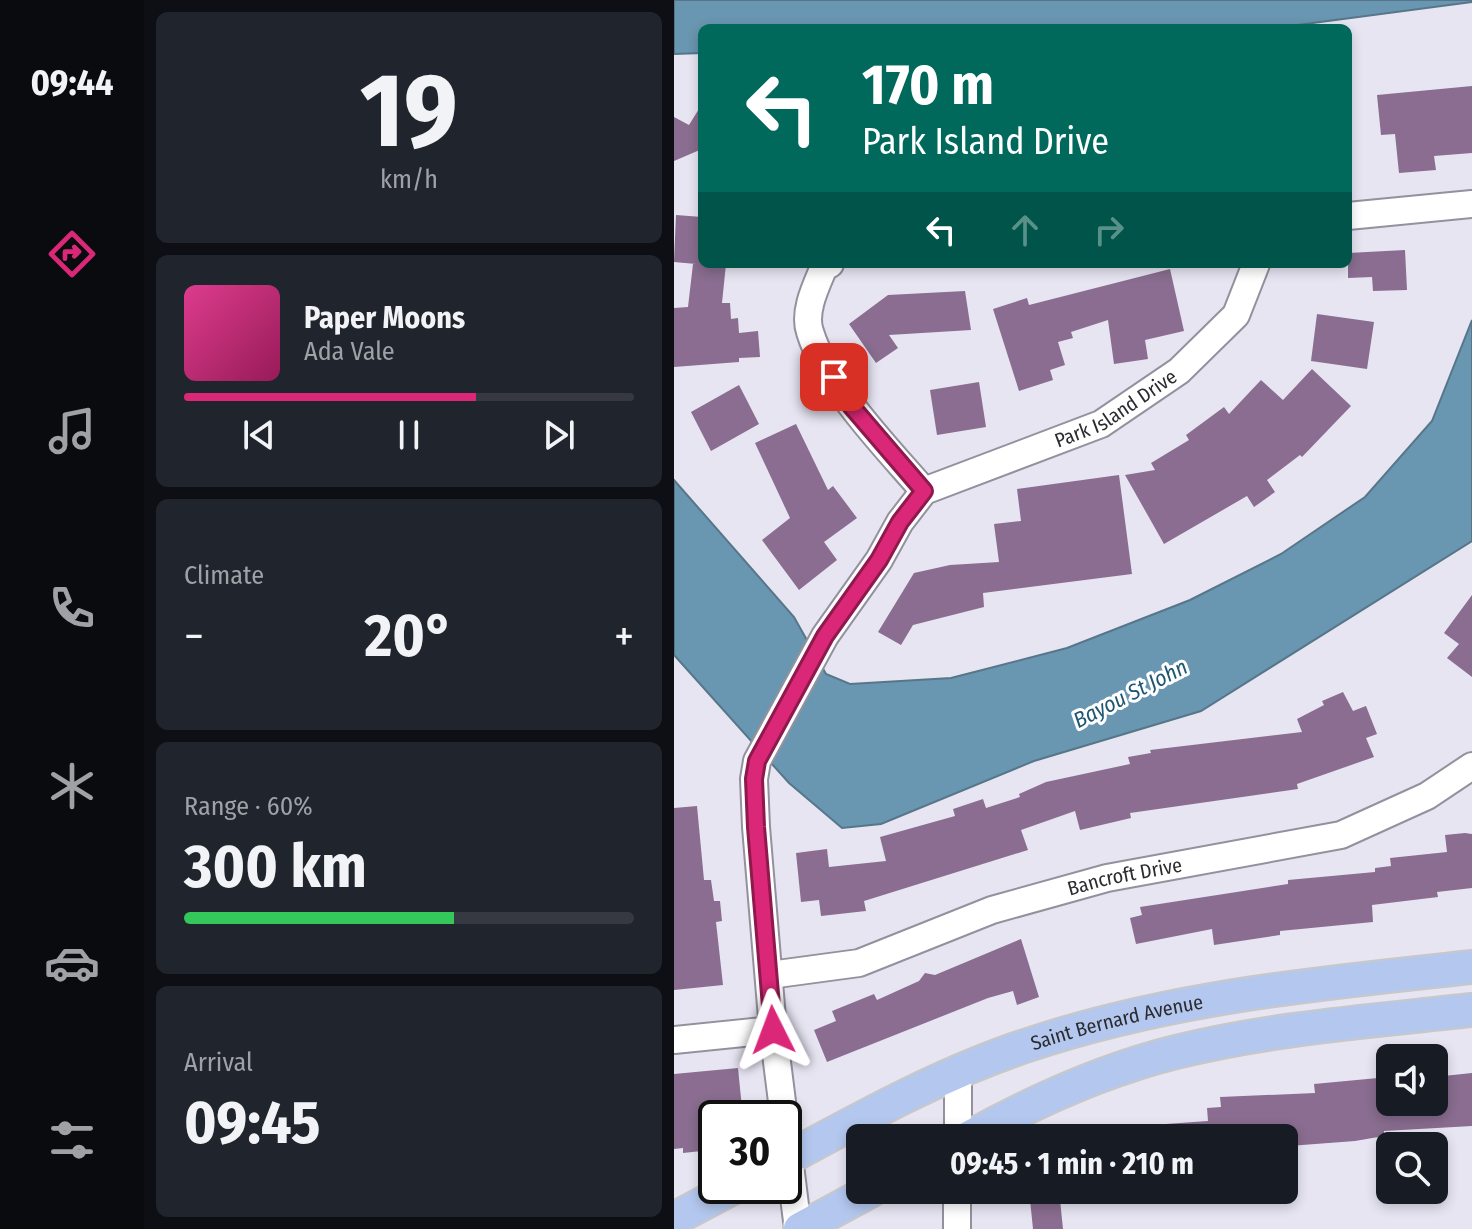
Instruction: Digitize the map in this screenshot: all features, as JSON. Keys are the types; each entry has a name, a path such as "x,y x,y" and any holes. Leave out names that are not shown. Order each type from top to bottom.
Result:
{"main road":[{"name":"Saint Bernard Avenue","path":"802,1150 958,1071 1024,1046 1107,1021 1191,1001 1472,967"},
{"path":"997,1124 1091,1078 1174,1052 1259,1034 1472,1010"},
{"path":"674,1219 702,1204"},
{"path":"799,1229 846,1204"}],"street":[{"path":"1352,216 1472,204"},
{"path":"781,1100 756,827 754,779 757,761 825,636 924,491 846,400 809,331 811,300 824,268"},
{"name":"Park Island Drive","path":"924,491 1101,424 1179,371 1236,315 1254,268"},
{"name":"Bancroft Drive","path":"770,975 828,970 859,963 992,910 1107,878 1341,835 1427,796 1472,766"},
{"path":"674,1040 773,1030"},
{"path":"958,1071 958,1124"},
{"path":"795,1204 799,1229"},
{"path":"957,1204 957,1229"}],"water":[{"path":"674,0 1472,0 1305,24 698,24 698,53 674,54"},
{"name":"Bayou St John","path":"1472,320 1472,541 1201,711 1034,761 881,824 842,828 789,783 674,655 674,480 794,617 826,674 850,684 951,678 1067,648 1190,600 1281,554 1365,497 1432,421"}],"building":[{"path":"1472,86 1472,153 1434,156 1436,170 1399,173 1395,134 1381,135 1377,95"},
{"path":"698,110 698,151 674,161 674,117 689,125"},
{"path":"676,215 698,217 698,268 726,268 722,303 730,303 731,319 738,318 739,333 758,331 760,357 739,358 739,362 674,367 674,308 688,307 693,264 696,264 674,262"},
{"path":"1405,250 1407,290 1373,291 1372,277 1348,278 1352,253"},
{"path":"1170,269 1184,331 1145,340 1148,359 1114,364 1108,320 1071,332 1073,338 1058,342 1065,365 1050,370 1053,380 1019,391 993,309 1027,298 1029,305"},
{"path":"965,291 971,330 889,335 898,348 876,363 849,324 888,295"},
{"path":"1317,314 1374,322 1367,369 1311,361"},
{"path":"1312,369 1351,406 1302,457 1300,455 1267,480 1275,492 1254,507 1247,496 1164,544 1125,475 1155,470 1151,463 1189,440 1186,435 1224,407 1229,414 1261,380 1283,400"},
{"path":"979,382 986,427 937,435 930,390"},
{"path":"739,385 759,424 711,451 691,412"},
{"path":"796,424 828,490 833,486 857,518 824,542 837,560 799,590 762,540 790,518 755,443"},
{"path":"1119,475 1132,574 983,593 984,607 913,625 901,645 878,632 914,573 950,565 999,562 994,524 1021,521 1017,489"},
{"path":"1472,595 1472,677 1447,658 1459,644 1444,633"},
{"path":"1343,692 1353,711 1366,706 1377,734 1366,738 1374,757 1297,784 1298,789 1130,813 1131,818 1080,830 1075,811 1021,830 1028,850 864,901 866,911 821,916 819,900 801,902 796,853 827,849 829,867 886,861 880,837 955,816 953,809 983,799 986,808 1020,797 1019,794 1046,782 1130,764 1128,757 1151,753 1150,750 1302,732 1297,719 1324,705 1322,701"},
{"path":"697,806 704,880 711,880 714,901 720,901 722,921 716,922 723,985 674,990 674,808"},
{"path":"1472,834 1472,888 1437,892 1438,897 1372,905 1373,922 1280,931 1280,935 1214,945 1212,929 1136,944 1130,918 1142,915 1140,907 1288,884 1288,880 1375,872 1375,868 1391,866 1390,858 1447,852 1445,835"},
{"path":"1021,939 1039,997 1017,1005 1013,991 988,998 827,1062 814,1030 836,1021 832,1011 874,994 877,1000 919,981 925,973 935,975"},
{"path":"738,1068 741,1100 698,1100 698,1151 683,1153 683,1148 674,1149 674,1074"},
{"path":"1472,1073 1472,1126 1384,1131 1376,1132 1376,1137 1355,1141 1298,1145 1298,1124 1166,1124 1208,1121 1207,1108 1221,1107 1220,1097 1315,1093 1314,1084 1376,1078 1376,1116 1448,1116 1448,1076"},
{"path":"1030,1204 1060,1204 1063,1229 1033,1229"}],"route":[{"path":"773,1030 756,827 754,779 757,761 825,636 854,598 900,522 924,491 846,400 834,377"}]}
